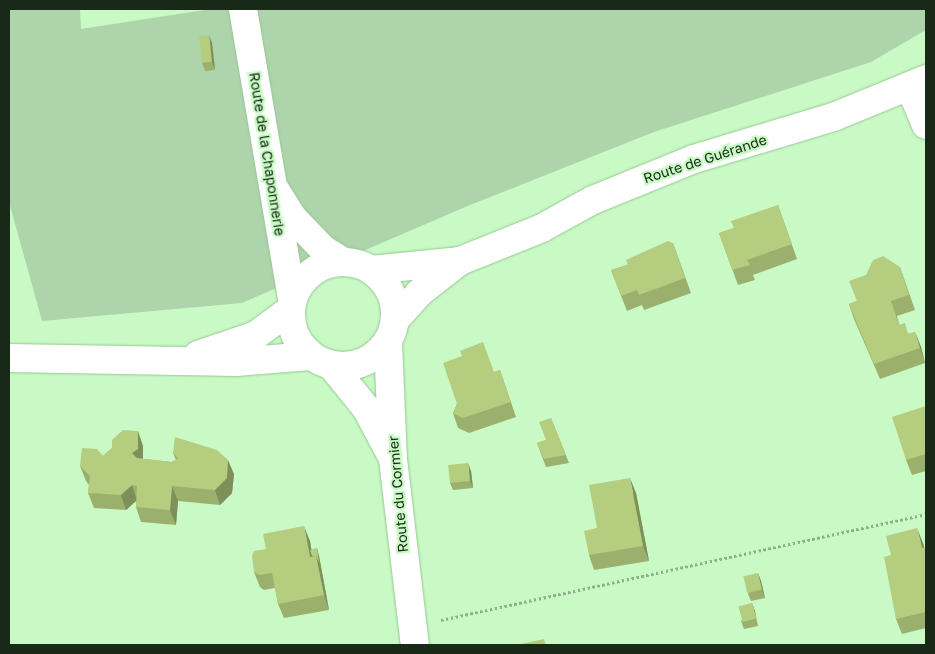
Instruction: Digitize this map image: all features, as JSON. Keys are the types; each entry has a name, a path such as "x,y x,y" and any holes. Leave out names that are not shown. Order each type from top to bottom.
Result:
{"street":[{"name":"Route de la Chaponnerie","path":"243,9 291,305"},
{"path":"918,83 926,125"},
{"name":"Route de Guérande","path":"371,270 460,261 503,246 593,200 651,176 836,116 918,83"},
{"path":"9,358 177,362 321,360 347,367 363,362 377,354 391,331 396,309 388,286 371,270 344,262 323,250 293,218 270,181"},
{"name":"Route de Guérande","path":"391,331 419,293 460,261"},
{"path":"344,262 327,264 312,272 300,284 291,305 292,327 299,342 321,360 366,408 392,459"},
{"path":"177,362 256,335 291,305"},
{"name":"Route du Cormier","path":"391,331 392,459 413,636"}],"path":[{"path":"413,636 926,514"}],"green space":[{"path":"9,9 80,9 81,29 211,9 926,9 926,30 871,62 654,132 470,205 242,303 42,321 9,202"}],"building":[{"path":"209,35 212,62 202,63 199,36"},
{"path":"778,205 792,244 747,260 750,265 732,270 719,233 734,228 731,221"},
{"path":"668,241 673,243 685,278 639,295 637,290 621,296 611,270 628,265 626,260"},
{"path":"883,256 900,267 909,295 891,301 899,325 905,323 908,334 915,332 920,348 874,364 849,304 857,301 849,281 866,275 873,260"},
{"path":"483,342 494,372 500,370 511,402 463,418 453,413 457,404 443,363 462,356 460,351"},
{"path":"926,406 926,454 906,460 892,417"},
{"path":"551,418 566,455 544,459 537,443 546,440 539,422"},
{"path":"123,430 138,431 138,449 132,453 137,458 172,462 178,458 173,453 175,437 217,450 228,460 227,478 215,490 172,486 170,510 136,507 137,486 132,485 121,495 88,493 90,476 80,466 82,448 97,449 103,456 112,448 112,440"},
{"path":"468,463 470,481 450,483 448,465"},
{"path":"630,478 643,546 589,555 584,531 597,528 589,485"},
{"path":"304,526 310,557 316,556 324,595 278,604 272,573 259,575 254,572 252,556 254,551 266,549 263,534"},
{"path":"917,528 922,548 925,547 926,551 926,612 896,619 884,557 891,555 886,536"},
{"path":"317,548 319,563 316,556 312,556 310,550"},
{"path":"758,573 762,590 747,593 743,576"},
{"path":"752,603 756,618 743,622 738,607"},
{"path":"544,639 546,645 516,645"}]}
